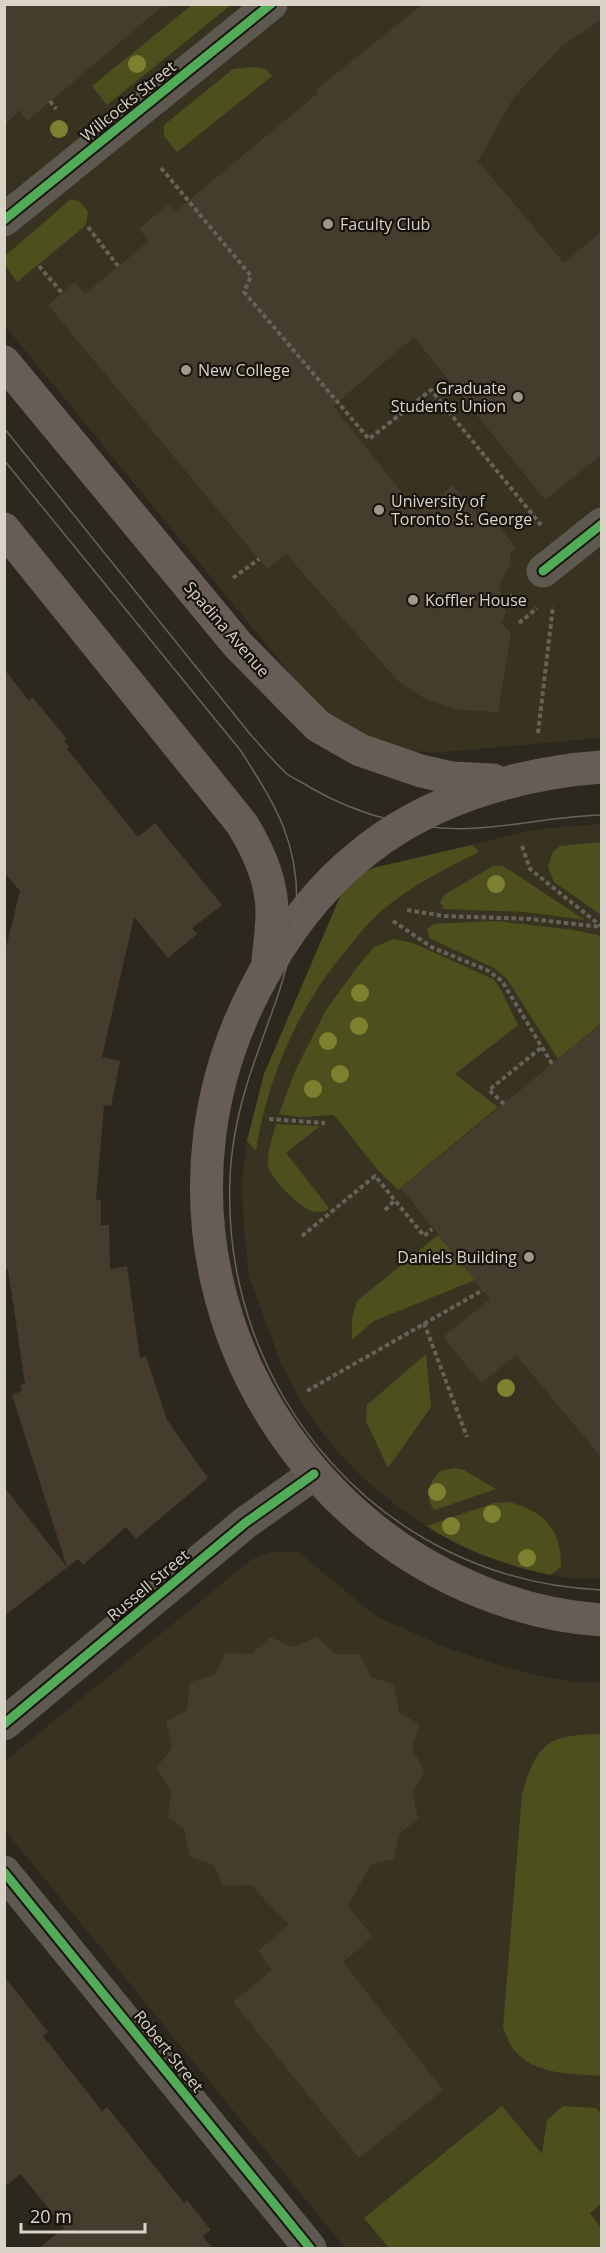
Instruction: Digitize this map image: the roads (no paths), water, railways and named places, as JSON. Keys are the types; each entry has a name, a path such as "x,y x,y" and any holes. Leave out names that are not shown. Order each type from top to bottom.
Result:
{"main road":[{"name":"Spadina Avenue","path":"4,362 238,645 318,726 360,750 421,771 452,778 522,778"},
{"path":"4,529 242,825 255,847 267,879 272,910 268,965"},
{"path":"602,766 522,778 447,802 375,843 325,887 297,920 268,965 241,1018 227,1056 215,1104 208,1153 208,1213 221,1301 237,1348 258,1393 284,1435 314,1474 351,1512 393,1544 437,1572 485,1594 535,1609 602,1620"}],"street":[{"name":"Willcocks Street","path":"4,220 271,4"},
{"path":"555,562 602,524"},
{"name":"Russell Street","path":"4,1725 245,1523 314,1474"},
{"name":"Robert Street","path":"4,1872 310,2248"}],"tram line":[{"path":"4,428 250,734 277,765 290,776 350,807 392,820 435,828 478,828 602,815"},
{"path":"4,460 241,751 269,797 283,826 293,860 297,893 295,926 280,989 241,1107 233,1143 230,1179 234,1258 254,1333 286,1401 330,1462 386,1513 450,1552 523,1579 602,1590"}],"place":[{"name":"Faculty Club","path":"328,224"},
{"name":"New College","path":"186,370"},
{"name":"Graduate Students Union","path":"518,397"},
{"name":"University of Toronto St. George","path":"379,510"},
{"name":"Koffler House","path":"413,600"},
{"name":"Daniels Building","path":"529,1257"}]}
